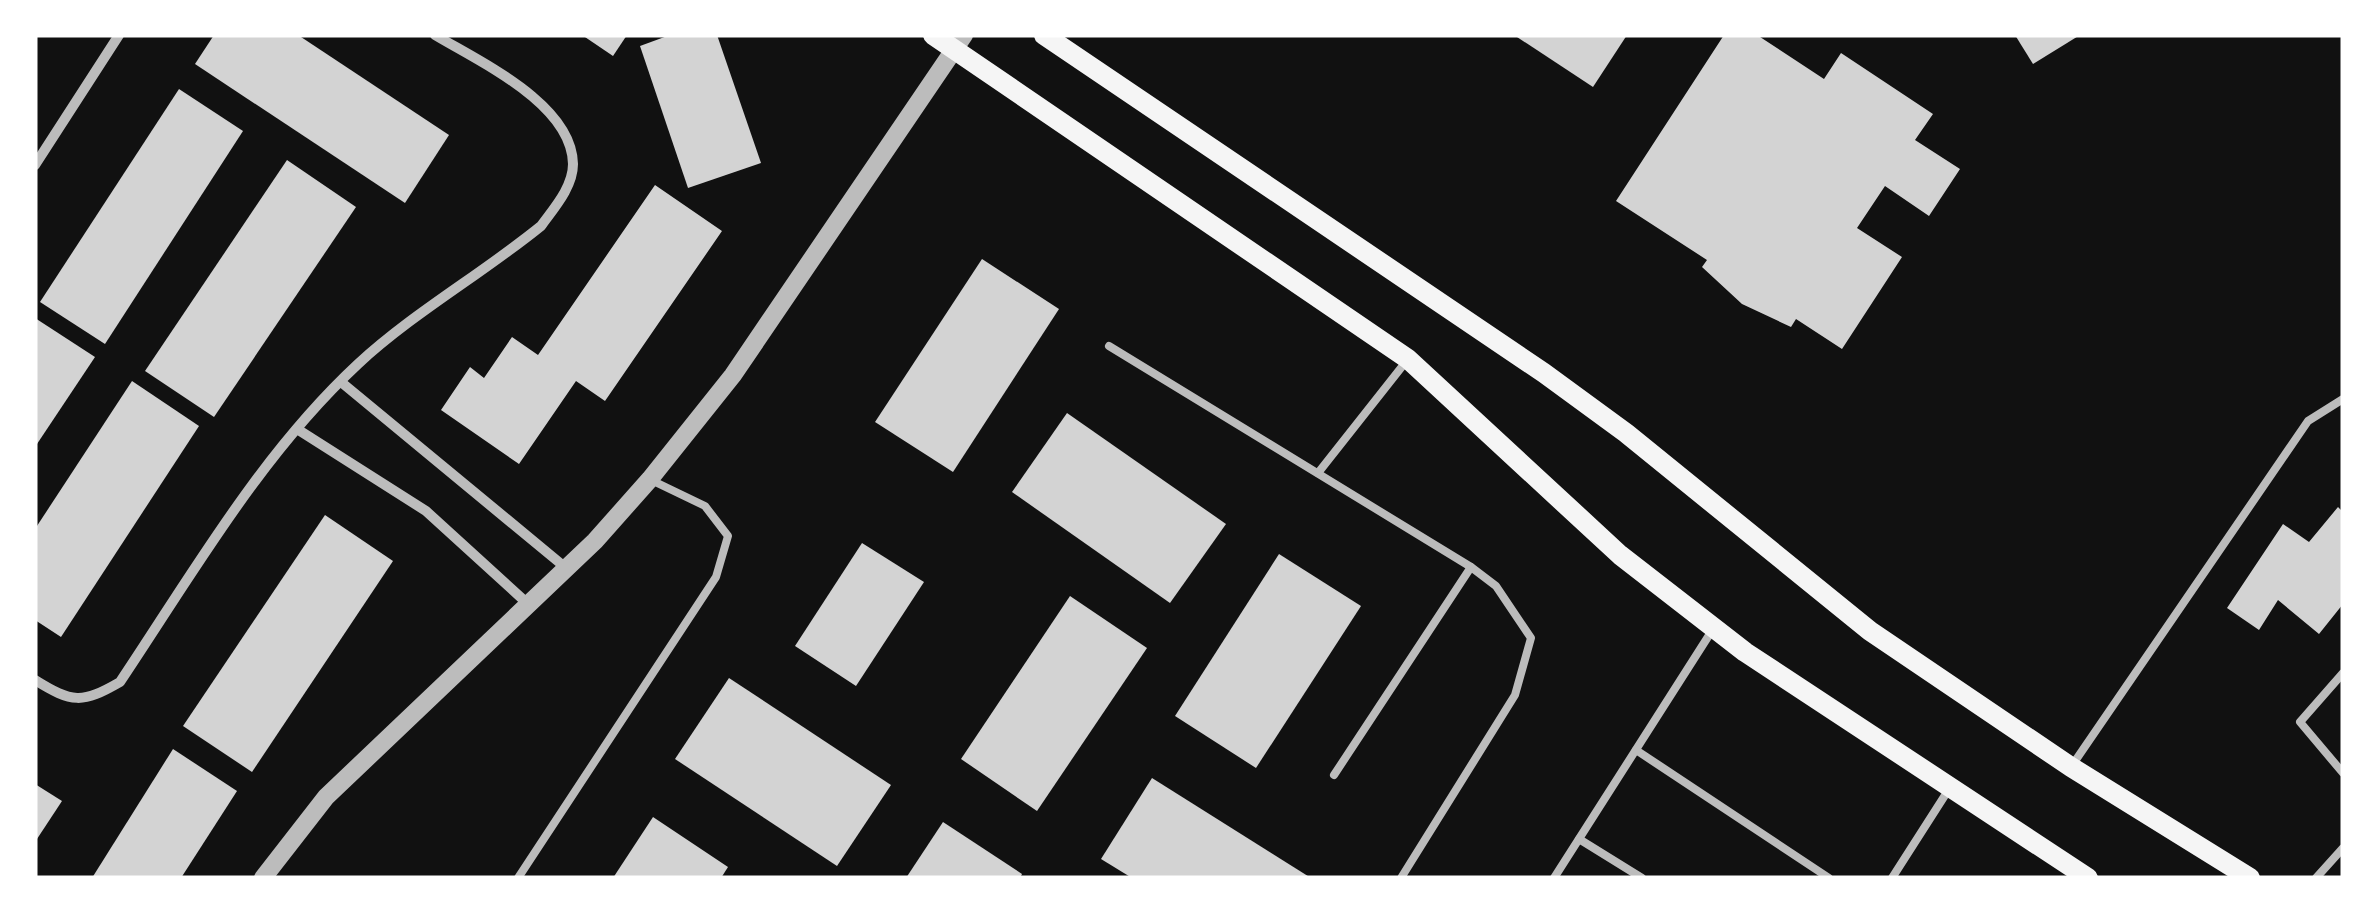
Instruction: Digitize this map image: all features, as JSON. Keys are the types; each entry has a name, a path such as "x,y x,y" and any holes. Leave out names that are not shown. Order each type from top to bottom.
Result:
{"main road":[{"path":"933,35 959,42 1408,359 1620,555 1714,628 1948,789 2088,878"},
{"path":"1044,35 1497,339 1626,432 1870,631 2071,767 2250,878"}],"street":[{"path":"35,165 119,35"},
{"path":"35,680 61,696 89,700 120,682 262,471 297,429 341,382 541,226 563,196 573,167 568,136 530,93 434,35"},
{"path":"263,878 326,796 566,568 650,479 733,375 959,42"},
{"path":"341,382 566,568"},
{"path":"297,429 426,510 528,604"}],"lane":[{"path":"1110,346 1471,567 1496,586 1531,638 1515,695 1401,878"},
{"path":"1318,473 1408,359"},
{"path":"2071,767 2308,422 2343,399"},
{"path":"518,878 716,577 728,536 705,506 650,479"},
{"path":"1334,775 1471,567"},
{"path":"1554,878 1714,628"},
{"path":"2343,673 2300,722 2343,773"},
{"path":"1636,750 1829,878"},
{"path":"1892,878 1948,789"},
{"path":"1579,838 1642,878"},
{"path":"2316,878 2343,848"}],"building":[{"path":"214,35 298,35 449,135 405,203 195,64"},
{"path":"582,35 627,35 613,56"},
{"path":"670,35 717,35 761,163 688,188 640,46"},
{"path":"1514,35 1627,35 1593,87"},
{"path":"1724,35 1757,35 1824,79 1841,53 1933,114 1915,140 1960,169 1929,216 1885,186 1857,228 1902,257 1842,349 1796,319 1791,327 1742,304 1702,267 1707,260 1616,201"},
{"path":"2015,35 2080,35 2033,64"},
{"path":"179,89 243,131 105,344 40,302"},
{"path":"287,160 356,207 214,417 145,371"},
{"path":"655,185 722,231 605,401 576,381 519,464 441,410 470,367 484,378 512,337 538,355"},
{"path":"982,259 1059,309 953,472 875,422"},
{"path":"35,318 95,357 35,447"},
{"path":"132,381 199,426 61,637 35,620 35,529"},
{"path":"1067,413 1226,524 1170,603 1012,492"},
{"path":"2338,507 2343,512 2343,604 2319,634 2278,600 2259,630 2227,608 2283,524 2309,542"},
{"path":"325,515 393,561 252,772 183,726"},
{"path":"862,543 924,582 856,686 795,646"},
{"path":"1279,554 1361,606 1256,768 1175,716"},
{"path":"1070,596 1147,648 1037,811 961,759"},
{"path":"729,678 891,785 837,866 675,759"},
{"path":"173,749 237,791 181,878 92,878"},
{"path":"1152,778 1311,878 1132,878 1101,859"},
{"path":"35,784 62,801 35,842"},
{"path":"653,817 728,867 721,878 613,878"},
{"path":"943,822 1022,874 1020,878 906,878"}]}
